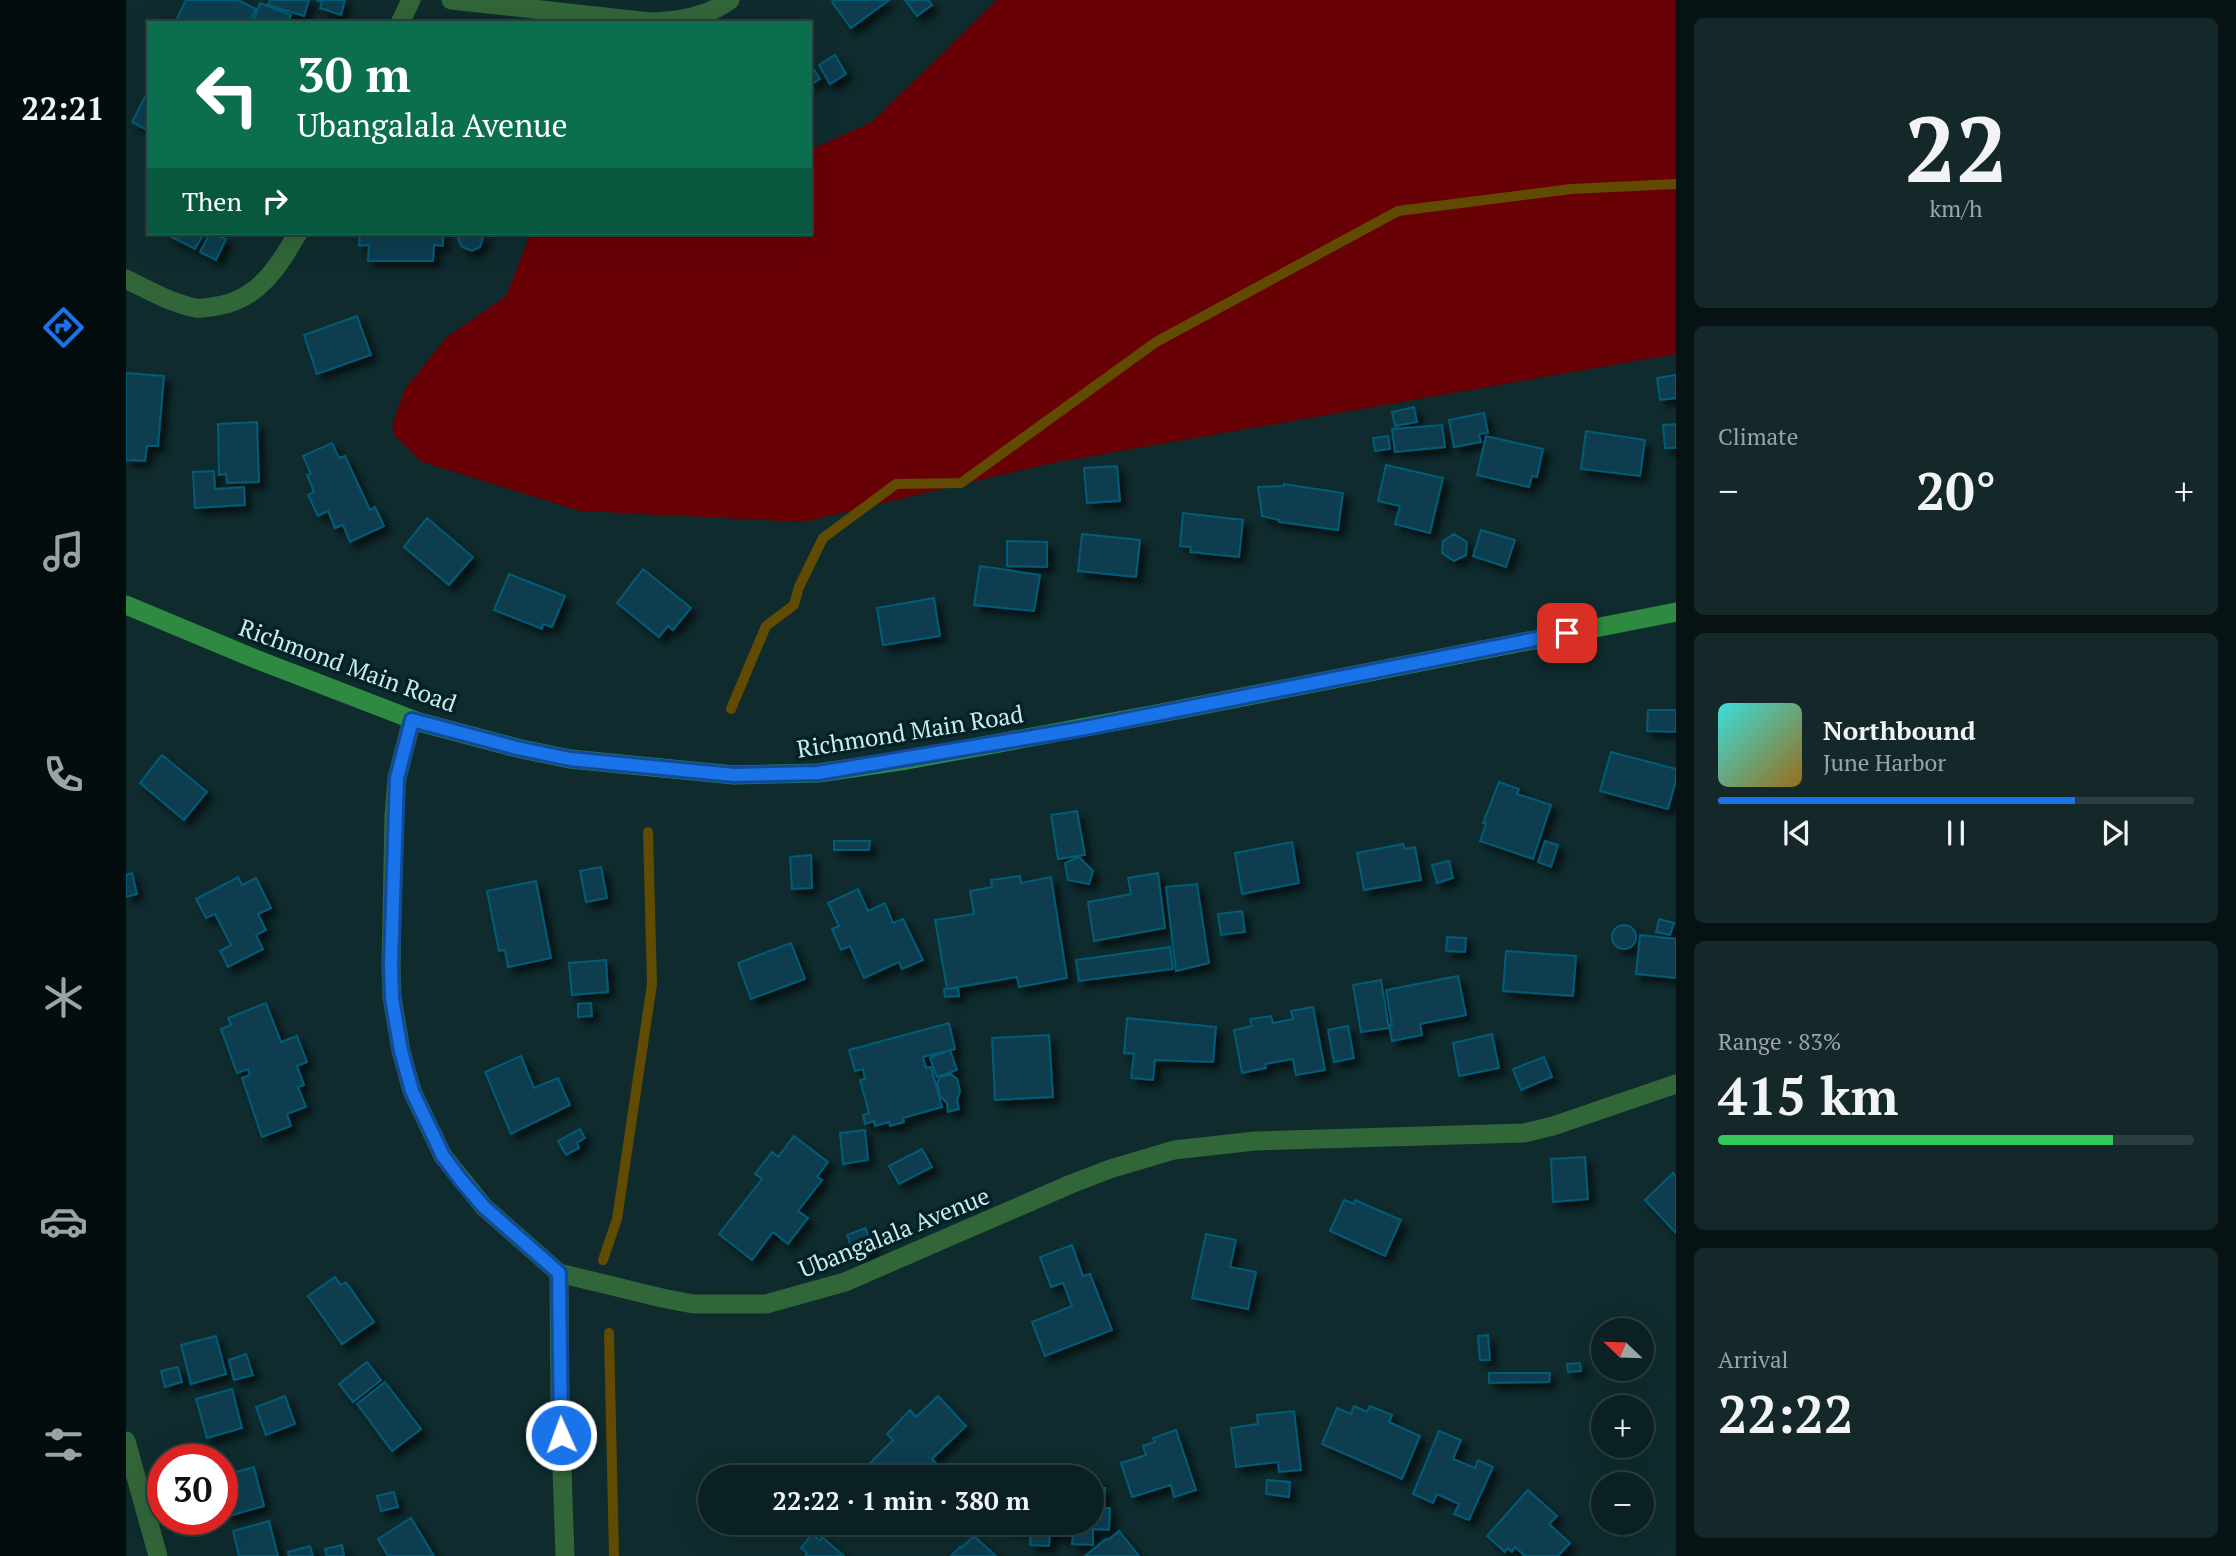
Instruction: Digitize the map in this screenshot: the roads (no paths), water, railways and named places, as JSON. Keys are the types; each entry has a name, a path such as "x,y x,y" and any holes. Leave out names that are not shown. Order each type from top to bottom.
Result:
{"main road":[{"name":"Richmond Main Road","path":"126,605 253,659 412,720 570,759 734,775 818,773 1084,728 1676,612"}],"street":[{"path":"401,21 411,0"},
{"path":"451,0 641,21"},
{"path":"675,21 719,8 730,0"},
{"path":"126,279 159,295 199,309 238,302 269,276 284,258 297,235"},
{"name":"Ubangalala Avenue","path":"412,720 397,778 391,922 392,998 412,1091 449,1164 484,1207 559,1273 694,1304 766,1304 845,1282 1072,1184 1110,1169 1174,1150 1255,1141 1524,1133 1553,1126 1676,1084"},
{"path":"559,1273 565,1556"},
{"path":"126,1441 158,1556"}],"waterway":[{"path":"731,709 766,626 794,605 799,587 823,538 896,484 961,483 1156,342 1398,211 1571,189 1676,184"},
{"path":"603,1260 617,1219 652,984 648,832"},
{"path":"609,1333 614,1556"}]}
